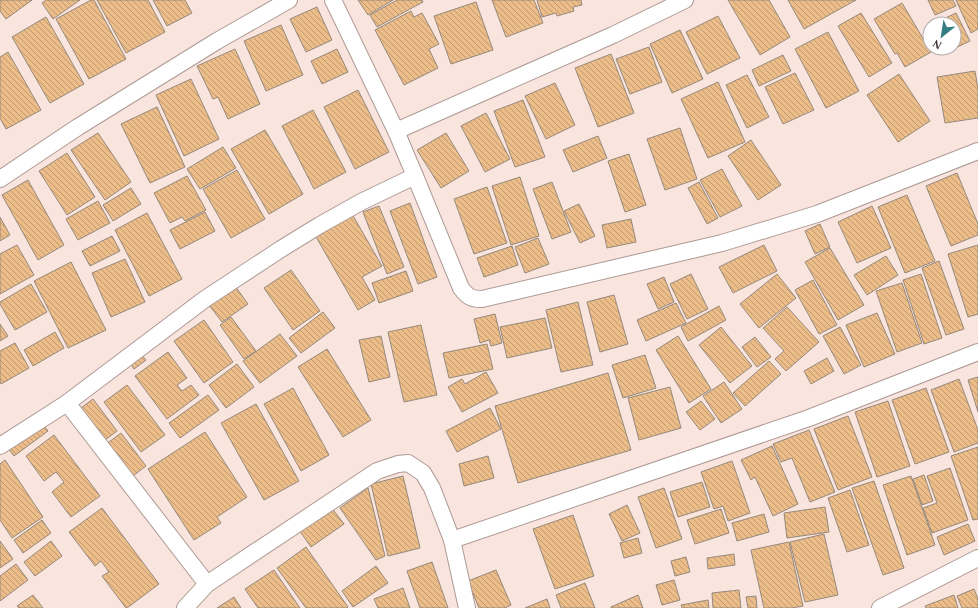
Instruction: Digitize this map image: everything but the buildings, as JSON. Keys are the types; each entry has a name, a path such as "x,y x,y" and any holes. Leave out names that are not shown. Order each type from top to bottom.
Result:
{"street":[{"path":"0,179 124,98 217,41 289,0"},
{"path":"333,0 396,131 416,176 461,288 466,295 473,299 482,299 729,240 817,214 978,152"},
{"path":"396,131 613,35 685,0"},
{"path":"0,446 66,403 205,299 281,249 320,224 416,176"},
{"path":"452,540 809,418 978,352"},
{"path":"66,403 207,584"},
{"path":"185,608 207,584 377,470 398,464 408,463 423,473 432,488 452,540 467,608"},
{"path":"880,608 978,558"}]}
